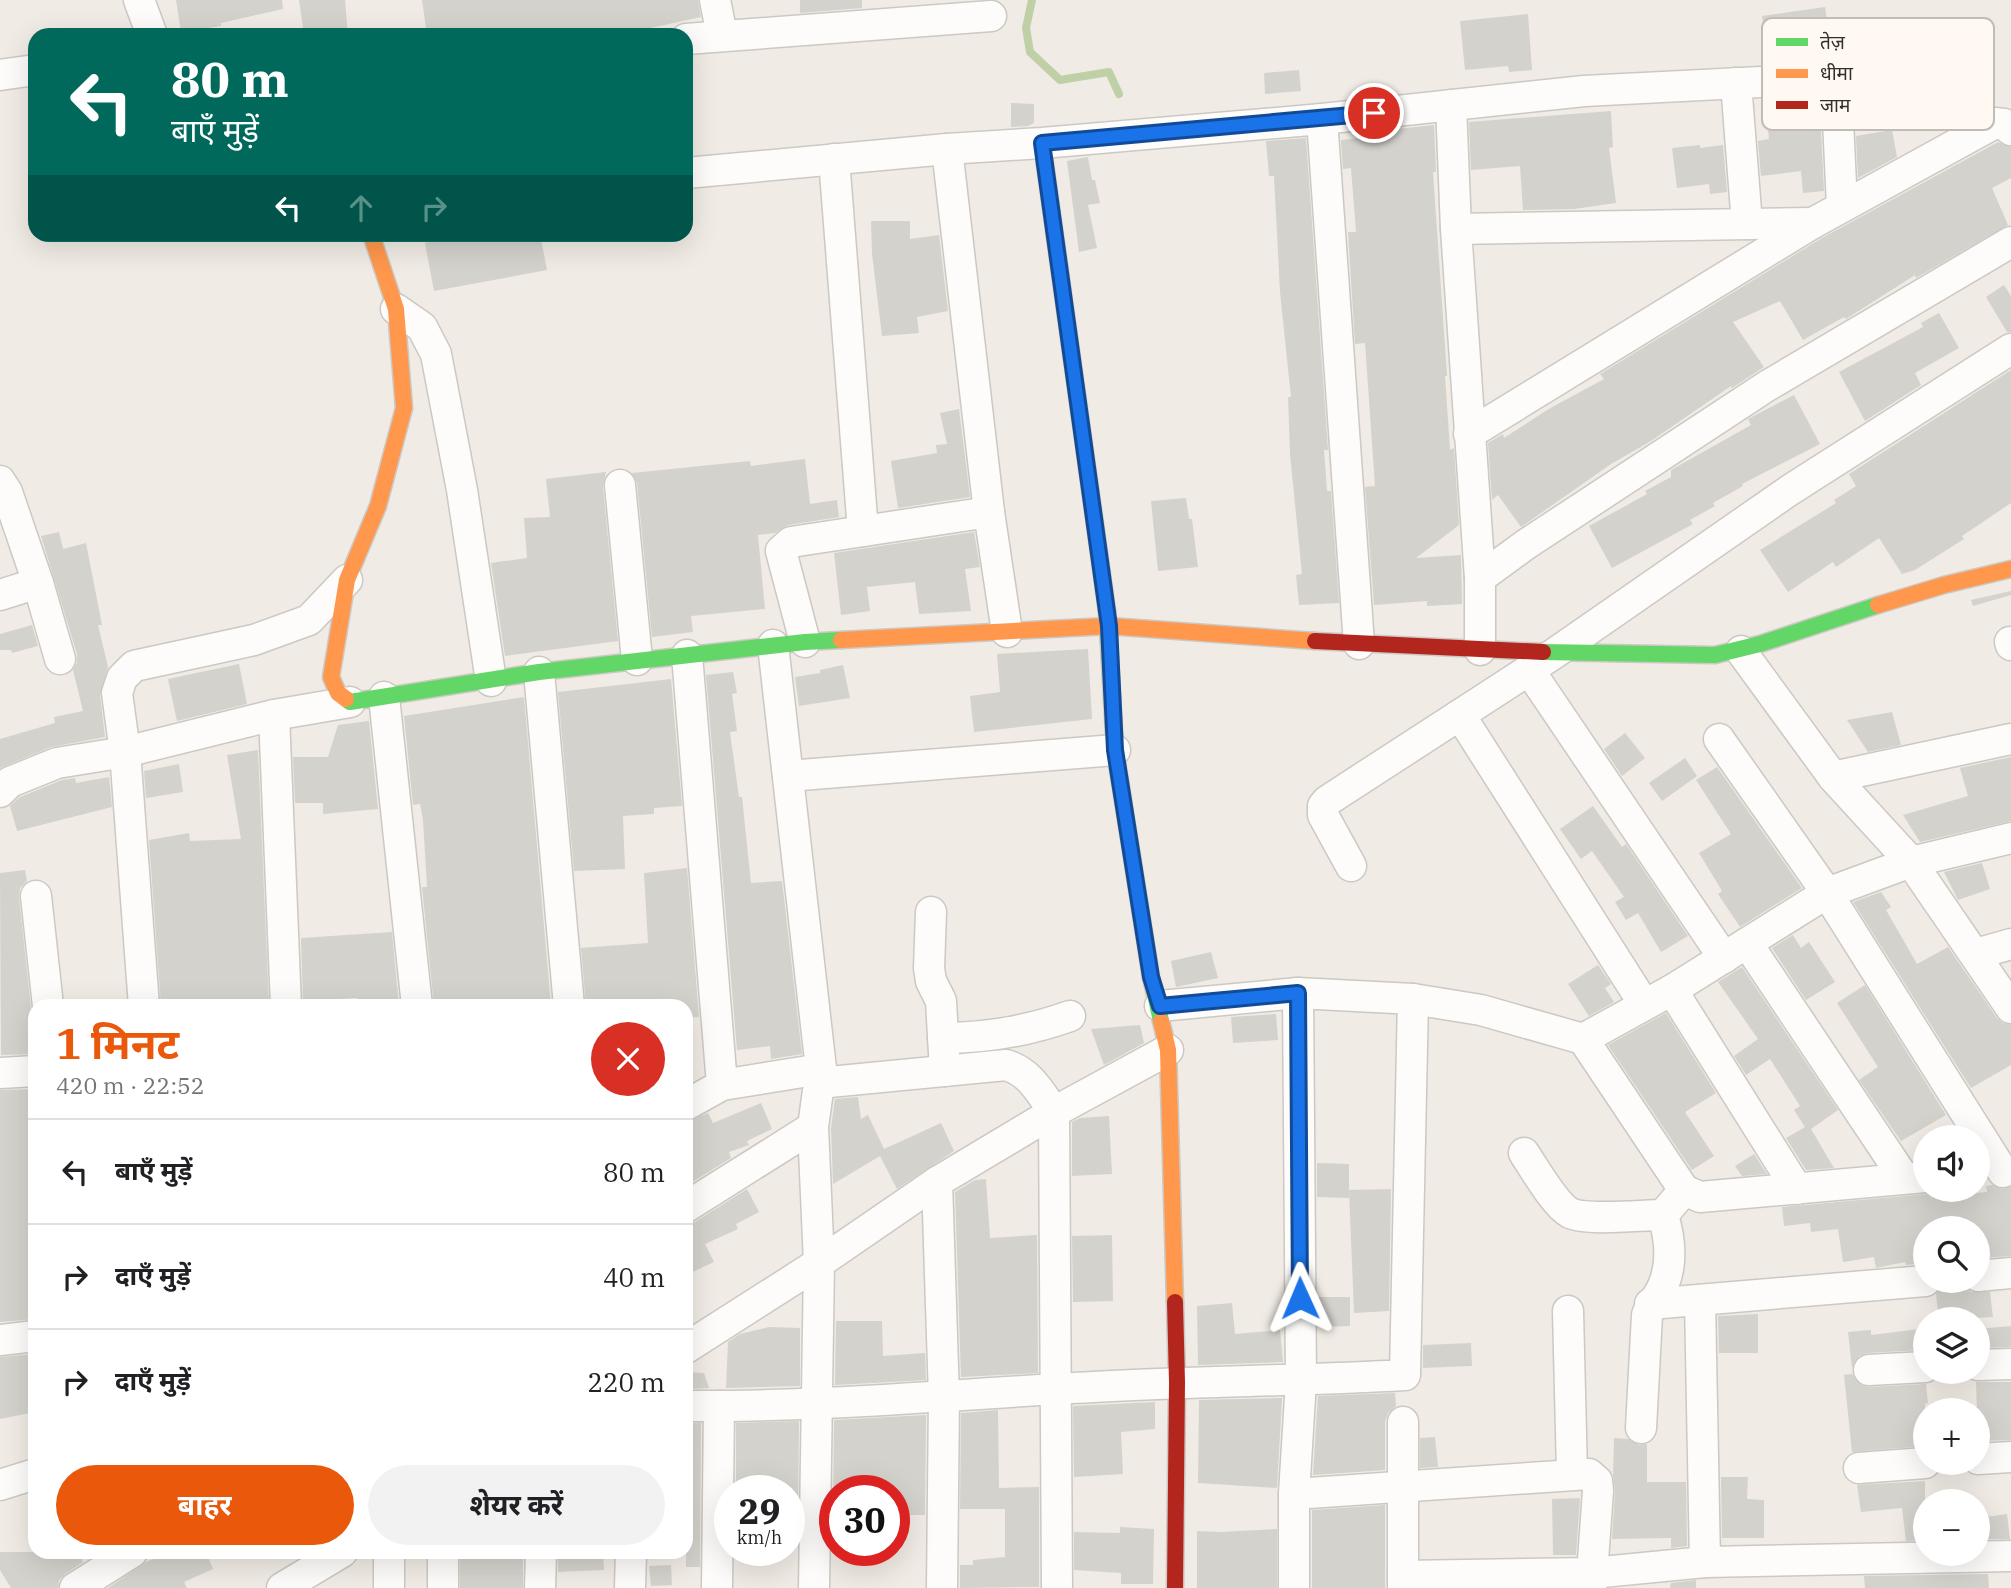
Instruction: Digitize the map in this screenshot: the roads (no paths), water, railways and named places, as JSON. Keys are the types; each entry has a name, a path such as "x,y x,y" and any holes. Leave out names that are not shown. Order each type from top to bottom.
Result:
{"street":[{"path":"139,0 149,28"},
{"path":"715,0 722,35"},
{"path":"693,38 991,16"},
{"path":"0,75 28,71"},
{"path":"693,172 1322,119 1584,91 1762,82"},
{"path":"1736,83 1747,224"},
{"path":"1451,105 1456,229 1480,578 1480,650"},
{"path":"1322,119 1359,644"},
{"path":"1994,124 2004,124 2011,130"},
{"path":"1838,130 1842,206"},
{"path":"1469,435 1813,223 1982,130"},
{"path":"1042,143 1109,626 1115,750 1151,977 1160,1006 1168,1050 1177,1382 1175,1588"},
{"path":"947,149 989,512 1007,632"},
{"path":"834,159 863,531"},
{"path":"1456,229 1813,223"},
{"path":"350,702 338,693 331,677 347,580 378,506 404,408 396,309 374,242"},
{"path":"1480,578 1525,545 1767,386 2011,242"},
{"path":"396,309 422,327 436,354 463,490 491,681"},
{"path":"1351,866 1327,825 1323,806 1555,653 1790,490 2011,349"},
{"path":"0,481 7,492 38,583 60,659"},
{"path":"620,485 637,660"},
{"path":"805,642 780,551 791,542 989,512"},
{"path":"1975,576 2011,550"},
{"path":"0,792 10,782 57,763 125,752 274,715 539,672 637,660 805,642 1109,626 1480,650 1715,654 1741,651 1862,610 1975,576 2011,569"},
{"path":"143,999 125,752 117,693 122,678 134,666 254,640 309,621 347,580"},
{"path":"0,595 38,583"},
{"path":"773,645 820,1076 813,1127 819,1263 814,1588"},
{"path":"1741,651 1833,777 1911,862 2011,1008"},
{"path":"687,655 722,1085"},
{"path":"1529,670 1735,950 1913,1177"},
{"path":"539,672 568,999"},
{"path":"384,698 416,999"},
{"path":"274,715 286,999"},
{"path":"1460,715 1644,1004"},
{"path":"1719,739 1827,893 1997,1172"},
{"path":"1833,777 2011,739"},
{"path":"788,776 1115,750"},
{"path":"1583,1039 1672,990 1827,893 1911,862 2011,838"},
{"path":"36,896 47,999"},
{"path":"931,912 929,968 931,981 941,1002 945,1071"},
{"path":"1976,954 2011,944"},
{"path":"1672,990 1797,1189"},
{"path":"1160,1006 1298,993 1413,999 1481,1010 1583,1039 1684,1190 1700,1197 1913,1178"},
{"path":"1294,1588 1294,1494 1301,1381 1298,993"},
{"path":"693,1406 817,1404 1177,1382 1301,1381 1405,1375 1413,999"},
{"path":"943,1038 1008,1034 1040,1027 1070,1016"},
{"path":"693,1344 819,1263 937,1182 1054,1112 1168,1050"},
{"path":"693,1101 722,1085 820,1076 945,1071 1006,1065 1019,1069 1029,1077 1054,1112 1057,1588"},
{"path":"0,1073 28,1071"},
{"path":"693,1203 813,1127"},
{"path":"1524,1153 1560,1204 1569,1212 1583,1216 1662,1215 1684,1190"},
{"path":"937,1182 944,1397 942,1588"},
{"path":"1641,1427 1647,1315 1650,1304 1663,1287 1669,1258 1670,1238 1662,1215"},
{"path":"1990,1275 2011,1273"},
{"path":"1650,1304 1913,1282"},
{"path":"1699,1300 1705,1562"},
{"path":"1568,1311 1572,1474"},
{"path":"0,1340 28,1337"},
{"path":"1990,1365 2011,1364"},
{"path":"1869,1370 1913,1368"},
{"path":"717,1588 719,1406"},
{"path":"1403,1422 1403,1582 1592,1580 1705,1562 2011,1556"},
{"path":"1990,1458 2011,1457"},
{"path":"1859,1468 1913,1464"},
{"path":"1294,1494 1588,1474 1597,1482 1592,1580"},
{"path":"0,1485 28,1476"},
{"path":"75,1588 121,1559"},
{"path":"282,1588 330,1559"},
{"path":"389,1559 389,1588"},
{"path":"443,1559 443,1588"},
{"path":"540,1588 541,1559"},
{"path":"630,1588 631,1559"}],"waterway":[{"path":"1032,0 1026,28 1030,52 1060,80 1109,72 1119,94"}]}
